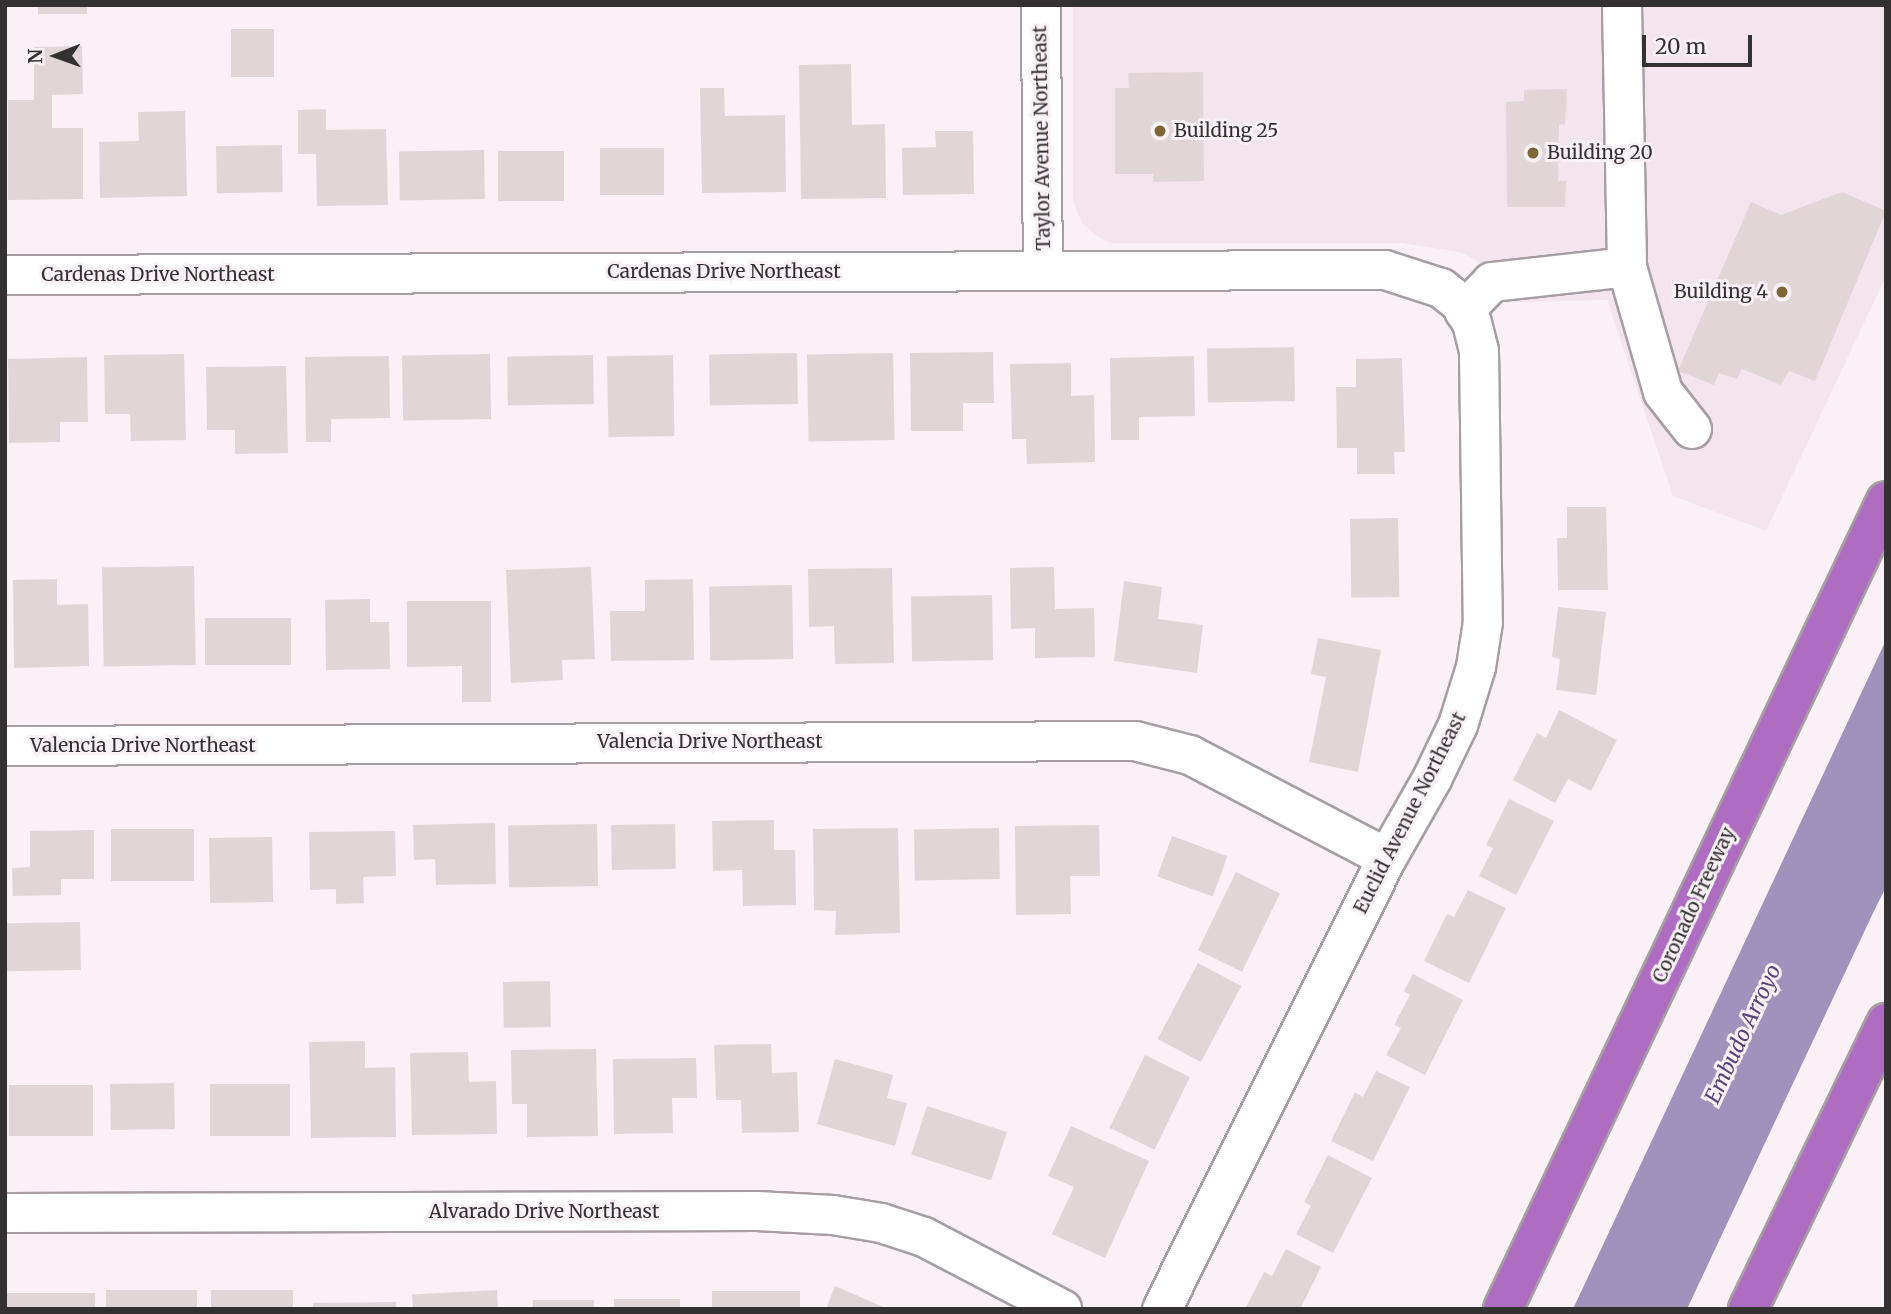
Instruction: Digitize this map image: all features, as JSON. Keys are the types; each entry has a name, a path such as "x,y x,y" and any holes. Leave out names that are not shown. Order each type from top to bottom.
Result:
{"highway":[{"name":"Coronado Freeway","path":"1503,1309 1886,501"},
{"path":"1748,1309 1886,1023"}],"street":[{"name":"Taylor Avenue Northeast","path":"1041,5 1043,271"},
{"path":"1622,5 1627,267 1663,392 1692,429"},
{"path":"1453,299 1492,282 1627,267"},
{"name":"Cardenas Drive Northeast","path":"5,275 1385,270 1453,299"},
{"name":"Euclid Avenue Northeast","path":"1162,1309 1387,858 1458,725 1476,667 1483,622 1479,351 1453,299"},
{"name":"Valencia Drive Northeast","path":"5,746 1135,741 1190,755 1387,858"},
{"name":"Alvarado Drive Northeast","path":"5,1213 757,1211 833,1215 881,1223 924,1237 1062,1309"}],"shaded area":[{"path":"1073,5 1886,5 1886,276 1766,531 1673,496 1607,300 1508,302 1481,263 1460,252 1402,243 1111,243 1098,237 1082,223 1073,201"}],"water":[{"name":"Embudo Arroyo","path":"1886,640 1886,887 1687,1309 1573,1309"}],"building":[{"path":"38,5 87,5 87,14 38,14"},
{"path":"231,29 274,29 274,77 231,77"},
{"path":"82,46 83,94 52,95 52,128 83,128 83,199 8,200 8,100 34,100 34,47"},
{"path":"851,64 852,125 885,124 886,198 801,199 799,65"},
{"name":"Building 25","path":"1203,72 1204,181 1153,182 1153,174 1115,174 1115,88 1129,88 1128,73"},
{"path":"700,88 724,88 725,116 785,115 786,192 702,193"},
{"name":"Building 20","path":"1567,89 1565,124 1559,125 1558,181 1566,181 1565,207 1507,207 1506,102 1524,101 1524,90"},
{"path":"326,109 326,130 386,129 388,205 317,206 316,154 298,154 298,110"},
{"path":"185,111 187,196 100,198 99,142 139,141 138,112"},
{"path":"935,131 973,131 974,194 903,195 902,148 936,147"},
{"path":"282,145 283,192 217,193 216,146"},
{"path":"600,148 664,148 664,195 600,195"},
{"path":"484,150 485,199 400,200 399,151"},
{"path":"498,151 564,151 564,201 498,201"},
{"name":"Building 4","path":"1842,192 1886,211 1815,381 1789,371 1781,385 1742,369 1737,379 1719,373 1714,385 1678,371 1751,202 1781,215"},
{"path":"1294,347 1295,401 1208,403 1207,349"},
{"path":"993,352 994,403 963,403 963,431 911,431 910,353"},
{"path":"797,353 798,404 710,406 709,355"},
{"path":"893,353 895,440 809,441 807,355"},
{"path":"184,354 186,440 131,441 130,414 105,414 104,355"},
{"path":"490,354 491,419 403,421 402,356"},
{"path":"593,355 594,404 508,405 507,357"},
{"path":"673,355 674,436 608,437 607,356"},
{"path":"389,356 390,418 331,419 331,442 306,442 305,357"},
{"path":"1194,356 1195,416 1139,417 1139,440 1111,440 1110,358"},
{"path":"87,357 88,422 60,422 60,442 9,443 8,359"},
{"path":"1402,358 1405,452 1394,452 1395,474 1357,474 1357,448 1337,448 1336,387 1356,387 1356,359"},
{"path":"1071,363 1071,396 1094,395 1095,462 1027,464 1026,439 1012,439 1010,364"},
{"path":"286,366 288,453 235,454 235,430 207,430 206,367"},
{"path":"1567,507 1606,507 1608,590 1558,590 1557,538 1567,538"},
{"path":"1398,518 1399,597 1351,598 1350,519"},
{"path":"194,566 196,665 104,667 102,568"},
{"path":"591,567 595,659 562,660 563,680 511,683 506,570"},
{"path":"1054,567 1055,609 1094,608 1095,657 1035,658 1035,628 1011,629 1010,568"},
{"path":"892,568 894,663 835,664 834,626 809,627 808,569"},
{"path":"57,579 57,605 88,604 89,666 14,668 13,580"},
{"path":"693,579 694,660 611,661 610,611 645,611 645,580"},
{"path":"1124,581 1162,587 1158,619 1203,625 1197,673 1114,661"},
{"path":"792,585 793,659 710,660 709,586"},
{"path":"992,595 993,660 912,661 911,596"},
{"path":"370,599 370,622 389,622 390,669 326,670 325,600"},
{"path":"407,601 491,601 491,702 462,702 462,666 407,667"},
{"path":"1558,607 1606,612 1596,695 1556,690 1560,659 1552,657"},
{"path":"205,618 291,618 291,665 205,665"},
{"path":"1318,638 1381,650 1358,772 1309,762 1326,677 1311,674"},
{"path":"1559,710 1617,740 1591,791 1568,779 1555,803 1513,780 1537,733 1546,738"},
{"path":"1509,799 1554,821 1516,895 1479,876 1493,848 1486,845"},
{"path":"774,820 774,850 795,850 796,905 743,906 742,870 713,871 712,821"},
{"path":"495,823 496,884 436,885 435,859 414,860 413,825"},
{"path":"597,824 598,886 509,888 508,826"},
{"path":"675,824 676,869 612,870 611,825"},
{"path":"1099,825 1100,876 1070,876 1071,914 1016,915 1015,826"},
{"path":"898,828 900,933 835,935 836,911 814,910 813,829"},
{"path":"999,828 1000,879 915,880 914,829"},
{"path":"111,829 194,829 194,881 111,881"},
{"path":"94,830 94,879 61,879 61,895 13,896 12,868 30,867 30,831"},
{"path":"395,831 396,876 363,877 364,903 336,904 336,889 310,890 309,832"},
{"path":"1172,836 1227,856 1213,897 1157,876"},
{"path":"272,837 273,902 210,903 209,838"},
{"path":"1236,872 1280,893 1242,972 1198,950"},
{"path":"1468,890 1506,908 1469,983 1424,961 1447,914 1454,917"},
{"path":"80,922 81,970 6,971 5,923"},
{"path":"1198,963 1241,986 1201,1062 1158,1039"},
{"path":"1413,974 1463,1000 1425,1075 1386,1055 1401,1028 1394,1025 1410,995 1404,991"},
{"path":"550,981 551,1027 504,1028 503,982"},
{"path":"365,1041 365,1068 395,1067 396,1137 311,1138 309,1042"},
{"path":"771,1044 772,1073 797,1072 799,1132 742,1133 741,1100 716,1100 714,1045"},
{"path":"596,1049 598,1136 527,1137 527,1104 512,1104 511,1050"},
{"path":"468,1052 469,1082 496,1081 497,1134 412,1135 410,1053"},
{"path":"1145,1055 1190,1077 1154,1150 1109,1128"},
{"path":"696,1058 697,1098 672,1098 673,1133 614,1134 613,1059"},
{"path":"835,1059 893,1075 887,1098 907,1103 895,1146 817,1124"},
{"path":"1376,1071 1410,1087 1373,1161 1331,1141 1355,1092 1363,1097"},
{"path":"174,1083 175,1129 111,1130 110,1084"},
{"path":"210,1084 290,1084 290,1136 210,1136"},
{"path":"9,1085 93,1085 93,1136 9,1136"},
{"path":"927,1106 1007,1132 991,1180 911,1155"},
{"path":"1071,1126 1149,1161 1105,1258 1052,1234 1074,1187 1048,1176"},
{"path":"1328,1155 1372,1178 1333,1253 1296,1234 1311,1206 1304,1202"},
{"path":"1286,1249 1321,1267 1300,1309 1245,1309 1264,1272 1272,1276"},
{"path":"835,1286 888,1309 826,1309"},
{"path":"106,1290 197,1290 197,1309 106,1309"},
{"path":"211,1290 293,1290 293,1309 211,1309"},
{"path":"497,1290 498,1309 413,1309 412,1294"},
{"path":"712,1291 800,1291 800,1309 712,1309"},
{"path":"5,1293 95,1293 95,1309 5,1309"},
{"path":"614,1299 680,1299 680,1309 614,1309"},
{"path":"533,1300 594,1300 594,1309 533,1309"},
{"path":"396,1302 396,1309 313,1309 313,1303"}],"place":[{"name":"Building 25","path":"1160,131"},
{"name":"Building 20","path":"1533,153"},
{"name":"Building 4","path":"1782,292"}]}
